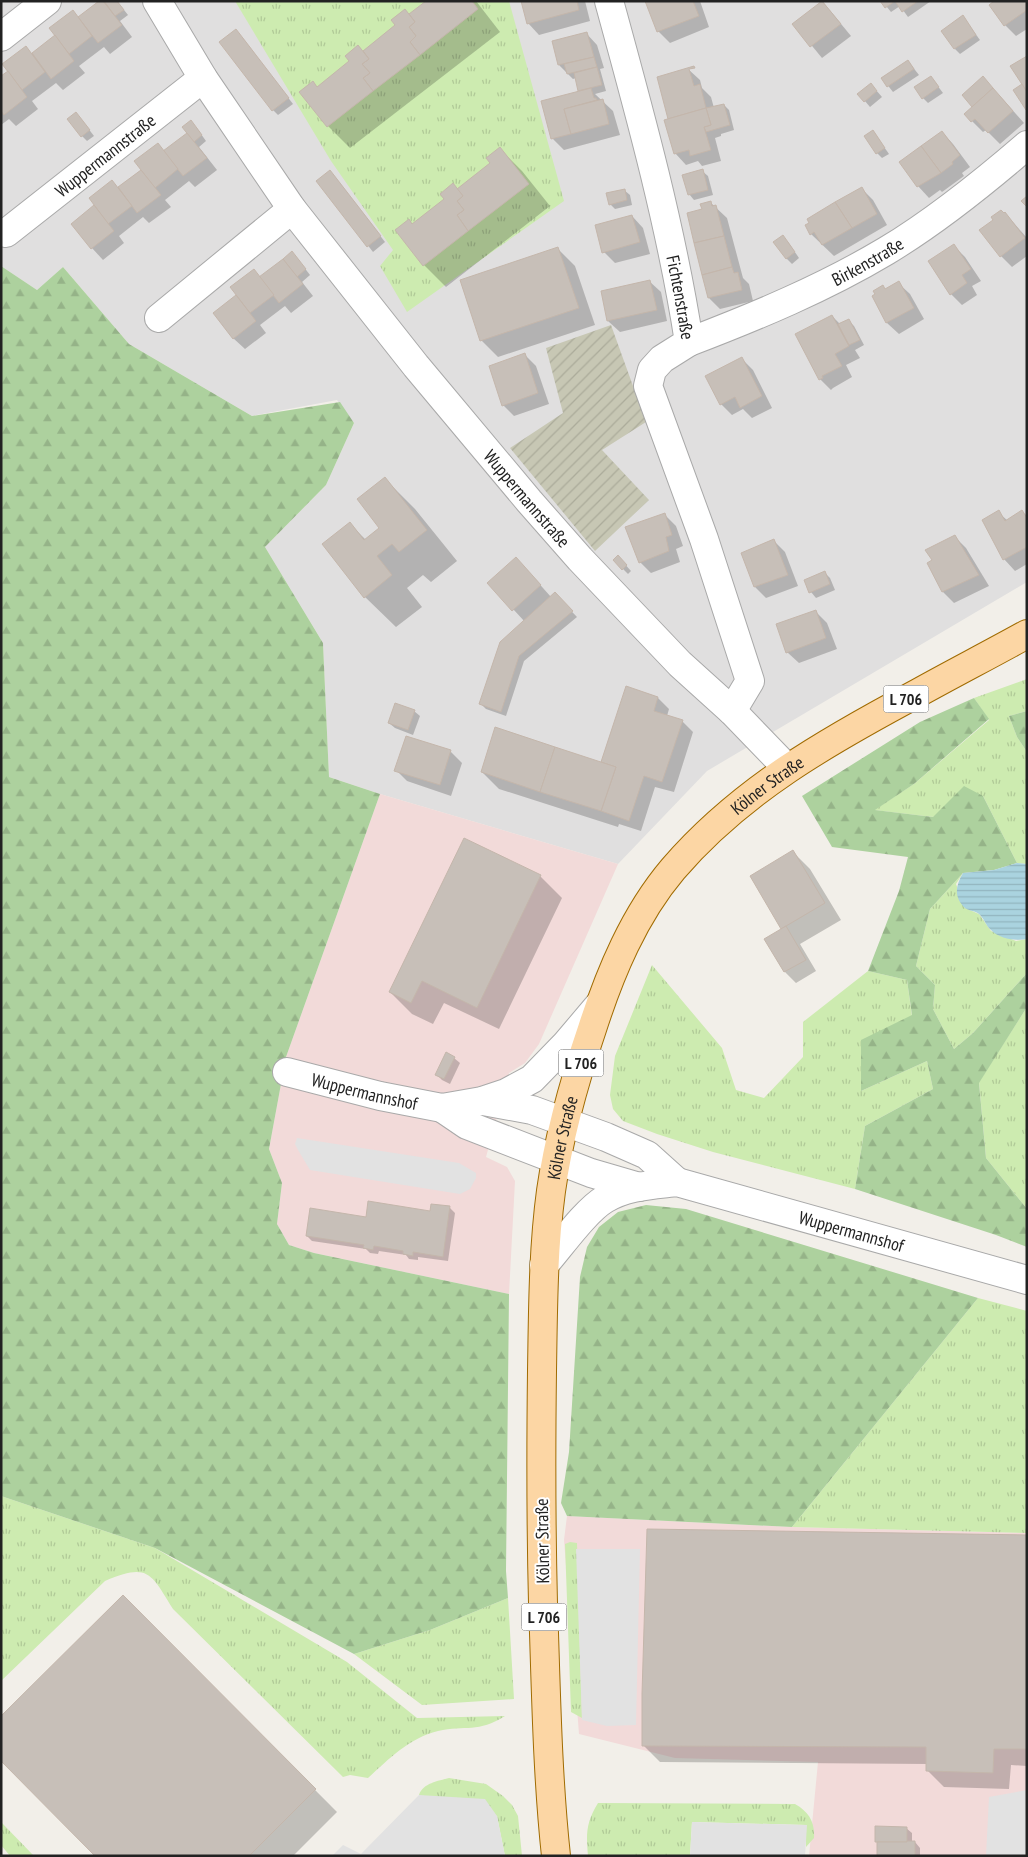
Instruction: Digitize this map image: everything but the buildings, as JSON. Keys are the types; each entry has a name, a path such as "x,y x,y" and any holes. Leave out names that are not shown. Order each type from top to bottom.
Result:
{"main road":[{"name":"Kölner Straße","path":"556,1856 550,1785 541,1527 544,1266 551,1192 564,1122 599,1005 614,966 651,898 674,869 712,828 739,805 787,768 856,726 1027,634"}],"street":[{"path":"1,37 47,1"},
{"name":"Wuppermannstraße","path":"156,1 203,78 292,209 416,366 580,559 680,664 732,711 787,768"},
{"name":"Fichtenstraße","path":"609,1 663,208 680,287 689,342 662,359 652,370 648,386 704,539 750,681 732,711"},
{"name":"Wuppermannstraße","path":"6,233 203,78"},
{"name":"Birkenstraße","path":"689,342 758,316 828,283 888,250 937,217 1027,145"},
{"path":"159,318 292,209"},
{"name":"Wuppermannshof","path":"287,1072 380,1096 442,1108 482,1101 506,1093 532,1079 566,1044 599,1005"},
{"name":"Wuppermannshof","path":"482,1101 532,1110 606,1137 648,1155 677,1182"},
{"name":"Wuppermannshof","path":"442,1108 467,1125 591,1173 639,1186"},
{"name":"Wuppermannshof","path":"544,1266 592,1208 605,1199 639,1186 677,1182 1027,1280"}],"shaded area":[{"path":"1,1 1027,1 1027,582 707,771 618,864 380,794 329,777 323,643 265,547 326,485 354,423 337,400 252,416 129,344 63,267 37,290 1,266"},
{"path":"611,325 646,422 602,450 649,500 595,551 510,448 563,413 546,348"},
{"path":"380,794 618,864 539,1044 525,1063 509,1073 486,1157 507,1167 515,1181 509,1294 314,1253 289,1245 277,1224 282,1183 269,1149 286,1057"},
{"path":"297,1138 459,1163 476,1173 476,1178 470,1189 460,1194 310,1170 295,1144"},
{"path":"567,1516 792,1527 1027,1533 1027,1856 809,1856 818,1762 675,1758 579,1734 564,1540"},
{"path":"576,1549 640,1549 636,1725 607,1726 582,1720"},
{"path":"1027,1790 1027,1856 986,1856 989,1797"},
{"path":"419,1795 485,1799 497,1816 505,1856 332,1856 343,1845 361,1854"},
{"path":"692,1822 807,1825 805,1856 690,1856"}],"green space":[{"path":"235,1 509,1 564,201 407,312 380,266 393,250 331,161"},
{"path":"1,266 37,290 63,267 129,344 252,416 340,402 354,423 326,485 265,547 323,643 329,777 380,794 286,1057 269,1149 282,1183 277,1224 289,1245 314,1253 509,1294 506,1571 508,1598 430,1630 354,1654 155,1548 1,1496"},
{"path":"1027,679 1027,711 1009,716 1017,737 1027,752 1027,864 1017,863 983,796 933,817 874,810 914,784 989,720 974,698"},
{"path":"974,698 989,719 914,784 875,810 933,817 964,786 983,796 1017,863 994,870 963,873 930,909 916,966 935,985 933,1009 954,1049 973,1033 1027,973 1027,1007 979,1083 986,1158 1027,1209 1027,1247 855,1189 865,1126 933,1089 927,1061 861,1091 861,1040 912,1015 907,980 868,971 899,891 908,857 832,847 802,796 920,722"},
{"path":"1027,711 1027,752 1017,737 1009,716"},
{"path":"963,873 956,884 965,908 979,914 991,931 1016,941 1027,939 1027,973 973,1033 954,1049 933,1009 935,985 916,966 930,909"},
{"path":"652,965 722,1048 736,1090 764,1098 803,1057 803,1022 868,971 907,980 912,1016 861,1091 927,1061 933,1089 865,1126 855,1189 713,1152 623,1121 613,1109 610,1095 615,1056"},
{"path":"1027,1007 1027,1209 986,1158 979,1082"},
{"path":"646,1205 686,1209 978,1298 792,1527 567,1516 561,1503 569,1452 580,1277 587,1247 599,1227 618,1212"},
{"path":"978,1298 1027,1311 1027,1533 792,1527"},
{"path":"1,1496 155,1548 347,1662 417,1718 505,1716 479,1727 448,1729 428,1734 400,1750 368,1778 350,1775 343,1777 173,1609 153,1580 140,1572 131,1572 105,1581 1,1681"},
{"path":"570,1542 577,1543 582,1718 571,1712 565,1544"},
{"path":"508,1598 514,1699 422,1705 354,1654 430,1630"},
{"path":"449,1778 486,1784 512,1805 518,1816 522,1856 505,1856 497,1816 419,1795 427,1785"},
{"path":"598,1803 795,1804 804,1810 810,1818 814,1838 806,1847 806,1825 692,1822 690,1856 588,1856 588,1828 591,1816"},
{"path":"1,1822 34,1856 10,1856 1,1845"}],"water":[{"path":"1017,863 1027,864 1027,939 1022,940 1008,939 995,933 979,914 965,908 961,904 957,895 963,873 994,870"}]}
